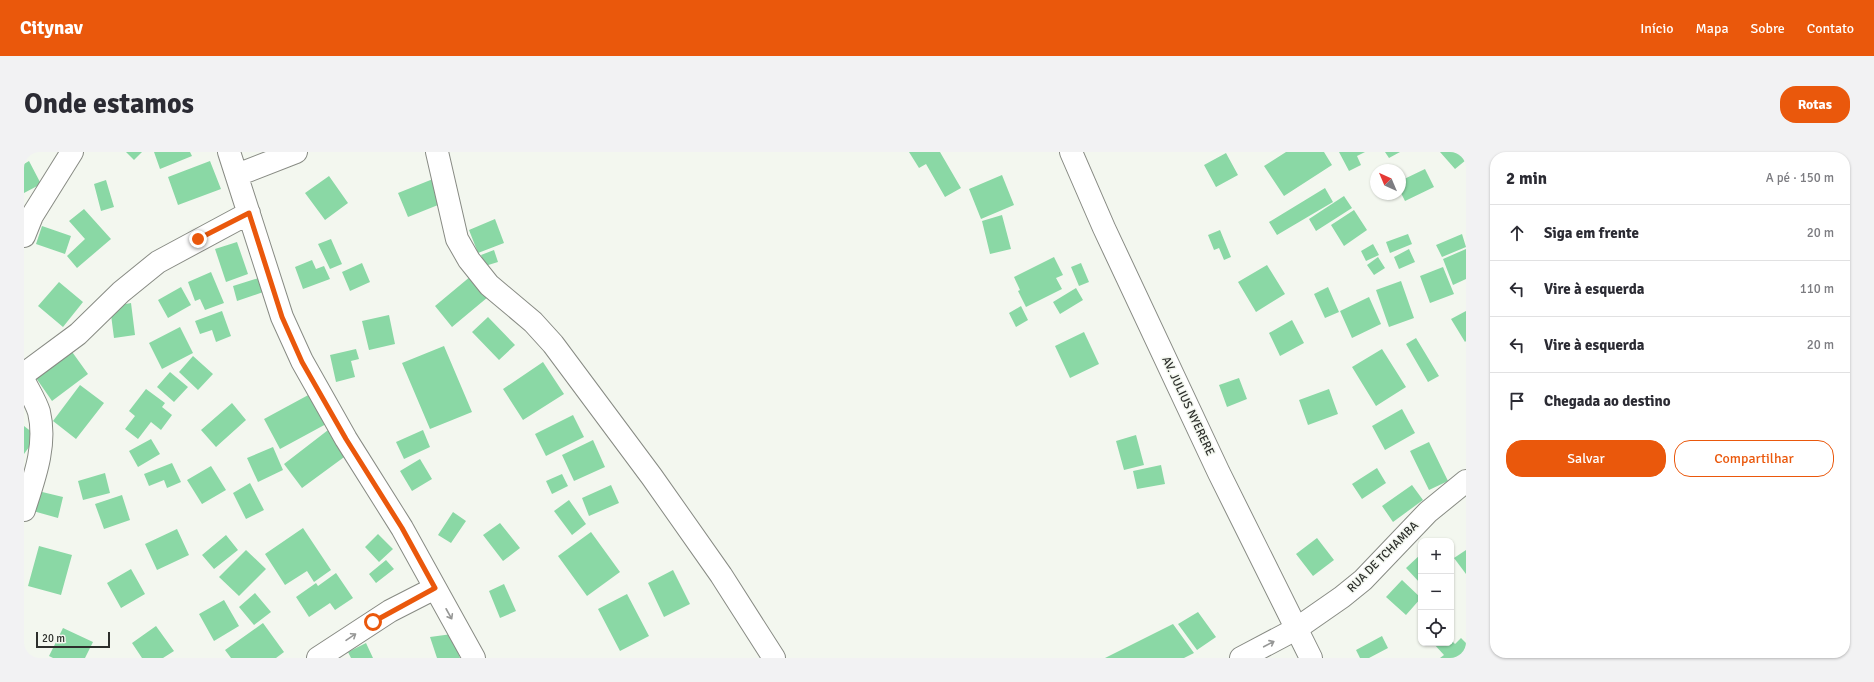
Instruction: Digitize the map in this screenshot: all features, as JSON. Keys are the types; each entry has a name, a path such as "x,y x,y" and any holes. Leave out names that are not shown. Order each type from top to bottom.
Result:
{"street":[{"path":"24,236 32,216 72,152"},
{"path":"229,152 282,317 302,362 346,439 402,528 474,658"},
{"path":"237,175 296,152"},
{"path":"437,152 456,238 469,260 489,285 533,322 553,344 662,490 721,575 774,658"},
{"name":"AV. JULIUS NYERERE","path":"1071,152 1104,228 1219,473 1311,658"},
{"path":"24,374 78,334 121,292 158,262 249,213"},
{"path":"24,381 38,412 42,434 36,474 24,510"},
{"name":"RUA DE TCHAMBA","path":"1242,658 1296,629 1337,600 1362,580 1428,512 1466,481"},
{"path":"318,658 390,611 435,588"}],"building":[{"path":"126,152 142,152 134,160"},
{"path":"154,152 190,152 192,156 160,169"},
{"path":"909,152 940,152 961,188 945,197 926,164 919,168"},
{"path":"1286,152 1324,152 1332,165 1284,196 1264,166"},
{"path":"1339,152 1365,152 1357,156 1361,165 1349,171"},
{"path":"1385,152 1400,152 1389,158"},
{"path":"1440,152 1466,152 1466,160 1455,169"},
{"path":"1226,153 1238,175 1216,187 1204,165"},
{"path":"29,161 41,184 24,193 24,164"},
{"path":"210,161 221,189 178,205 168,177"},
{"path":"1425,169 1434,187 1405,201 1406,178"},
{"path":"1002,175 1014,205 981,219 969,189"},
{"path":"329,176 348,203 325,220 305,193"},
{"path":"433,179 443,203 408,217 398,193"},
{"path":"106,180 114,207 101,211 94,184"},
{"path":"1325,188 1333,202 1277,235 1269,222"},
{"path":"1344,196 1352,208 1316,231 1309,219"},
{"path":"84,209 111,239 77,268 67,256 85,239 69,221"},
{"path":"1354,210 1367,230 1344,246 1331,225"},
{"path":"1002,215 1011,249 990,254 982,221"},
{"path":"495,219 504,243 478,253 469,230"},
{"path":"42,226 71,236 65,254 36,244"},
{"path":"1220,230 1231,257 1224,260 1219,248 1214,250 1208,235"},
{"path":"1408,234 1412,244 1390,253 1386,242"},
{"path":"1462,234 1466,247 1442,257 1436,245"},
{"path":"331,239 342,264 330,269 318,244"},
{"path":"237,242 248,274 226,282 215,249"},
{"path":"1373,244 1379,255 1366,261 1361,251"},
{"path":"1409,249 1415,262 1399,269 1394,257"},
{"path":"1466,249 1466,279 1453,285 1443,259"},
{"path":"494,250 498,262 485,266 481,255"},
{"path":"1054,257 1063,275 1056,278 1062,289 1026,307 1018,291 1020,290 1014,277"},
{"path":"1378,257 1385,268 1374,275 1367,265"},
{"path":"312,260 316,269 324,266 330,279 303,289 295,267"},
{"path":"362,263 370,282 350,291 342,272"},
{"path":"1081,263 1089,282 1079,286 1071,267"},
{"path":"1267,265 1285,294 1256,312 1238,282"},
{"path":"1443,267 1454,294 1430,303 1420,276"},
{"path":"211,272 224,303 205,310 200,299 195,301 188,282"},
{"path":"268,275 272,289 237,301 233,286"},
{"path":"471,276 488,297 452,327 435,306"},
{"path":"1401,281 1414,318 1389,327 1376,290"},
{"path":"59,282 83,302 63,327 38,306"},
{"path":"181,287 191,305 168,318 158,300"},
{"path":"1328,287 1339,312 1325,318 1314,294"},
{"path":"1076,288 1083,300 1060,314 1053,302"},
{"path":"1369,297 1381,324 1352,338 1340,311"},
{"path":"131,303 135,335 114,338 110,307"},
{"path":"1021,306 1028,320 1016,327 1009,313"},
{"path":"222,311 231,336 216,342 212,330 200,334 195,321"},
{"path":"1466,311 1466,341 1465,342 1451,319"},
{"path":"389,315 395,344 369,350 362,321"},
{"path":"488,317 515,345 499,360 472,332"},
{"path":"1292,320 1304,343 1280,356 1269,333"},
{"path":"180,327 193,353 162,369 149,343"},
{"path":"1084,332 1099,364 1070,378 1055,346"},
{"path":"1416,338 1439,376 1428,382 1406,344"},
{"path":"444,346 472,412 430,429 402,363"},
{"path":"70,349 88,374 52,401 34,375"},
{"path":"356,349 359,359 351,361 355,377 336,382 330,355"},
{"path":"1382,349 1406,387 1376,406 1352,367"},
{"path":"193,356 213,374 198,390 179,372"},
{"path":"543,362 564,394 523,420 503,389"},
{"path":"170,372 188,387 174,402 157,387"},
{"path":"1239,378 1247,399 1227,407 1219,385"},
{"path":"80,385 104,403 76,439 53,421"},
{"path":"146,389 165,403 162,407 172,415 161,430 151,422 138,439 125,429 135,416 129,411"},
{"path":"1329,389 1338,414 1308,425 1299,400"},
{"path":"312,393 328,423 280,449 264,419"},
{"path":"232,403 246,420 216,447 201,430"},
{"path":"1402,409 1415,433 1385,450 1372,426"},
{"path":"573,415 584,437 546,456 535,434"},
{"path":"24,426 37,436 24,454"},
{"path":"332,427 351,452 302,488 284,464"},
{"path":"423,430 430,447 404,459 396,442"},
{"path":"1136,435 1144,465 1124,470 1116,441"},
{"path":"151,439 160,454 138,467 129,451"},
{"path":"593,440 605,467 574,481 562,455"},
{"path":"1429,442 1448,481 1429,490 1410,451"},
{"path":"273,447 283,470 258,482 247,458"},
{"path":"420,459 432,479 412,491 400,471"},
{"path":"172,463 181,482 167,488 164,480 149,486 144,474"},
{"path":"1161,465 1165,484 1137,489 1133,471"},
{"path":"211,466 226,490 202,504 187,480"},
{"path":"1377,468 1386,483 1362,499 1352,484"},
{"path":"105,473 110,493 83,500 78,481"},
{"path":"562,474 568,486 552,494 546,481"},
{"path":"250,483 264,510 246,519 233,493"},
{"path":"611,485 619,503 589,516 582,498"},
{"path":"1412,485 1423,500 1393,522 1382,506"},
{"path":"38,491 63,497 58,518 33,511"},
{"path":"122,495 130,520 104,529 95,504"},
{"path":"569,500 586,524 572,535 554,511"},
{"path":"453,512 466,521 451,543 438,535"},
{"path":"500,523 520,548 503,561 483,535"},
{"path":"303,528 331,570 314,582 307,571 285,585 265,554"},
{"path":"177,529 189,555 157,570 145,544"},
{"path":"591,532 620,572 587,596 558,556"},
{"path":"378,534 393,549 379,562 365,547"},
{"path":"226,535 238,550 214,569 202,555"},
{"path":"1317,538 1334,560 1313,576 1296,554"},
{"path":"39,546 72,555 61,595 28,586"},
{"path":"246,550 266,569 239,596 219,577"},
{"path":"1466,550 1466,574 1454,558"},
{"path":"1418,557 1418,581 1406,568"},
{"path":"386,560 394,569 376,583 369,574"},
{"path":"131,569 145,594 121,608 107,583"},
{"path":"673,570 690,604 664,617 648,583"},
{"path":"336,573 353,598 335,610 330,603 309,617 296,597 316,583 318,586"},
{"path":"1402,580 1418,595 1418,601 1406,615 1386,597"},
{"path":"504,584 516,611 500,618 489,591"},
{"path":"255,593 271,612 254,625 239,607"},
{"path":"627,594 649,636 620,651 598,609"},
{"path":"224,600 239,626 214,641 199,614"},
{"path":"1198,612 1216,637 1197,650 1178,624"},
{"path":"263,623 284,652 276,658 231,658 225,650"},
{"path":"1173,624 1194,653 1184,658 1105,658"},
{"path":"156,626 174,651 163,658 142,658 132,643"},
{"path":"63,628 93,642 85,658 53,658 49,656"},
{"path":"452,634 460,658 437,658 430,637"},
{"path":"1382,636 1388,648 1369,658 1360,658 1356,650"},
{"path":"1461,638 1466,643 1466,658 1440,658 1444,655 1436,646 1454,646 1454,643 1455,644"},
{"path":"366,643 373,658 351,658 348,652"}],"route":[{"path":"198,239 249,213 282,317 302,362 346,439 402,528 435,588 390,611 373,622"}]}
